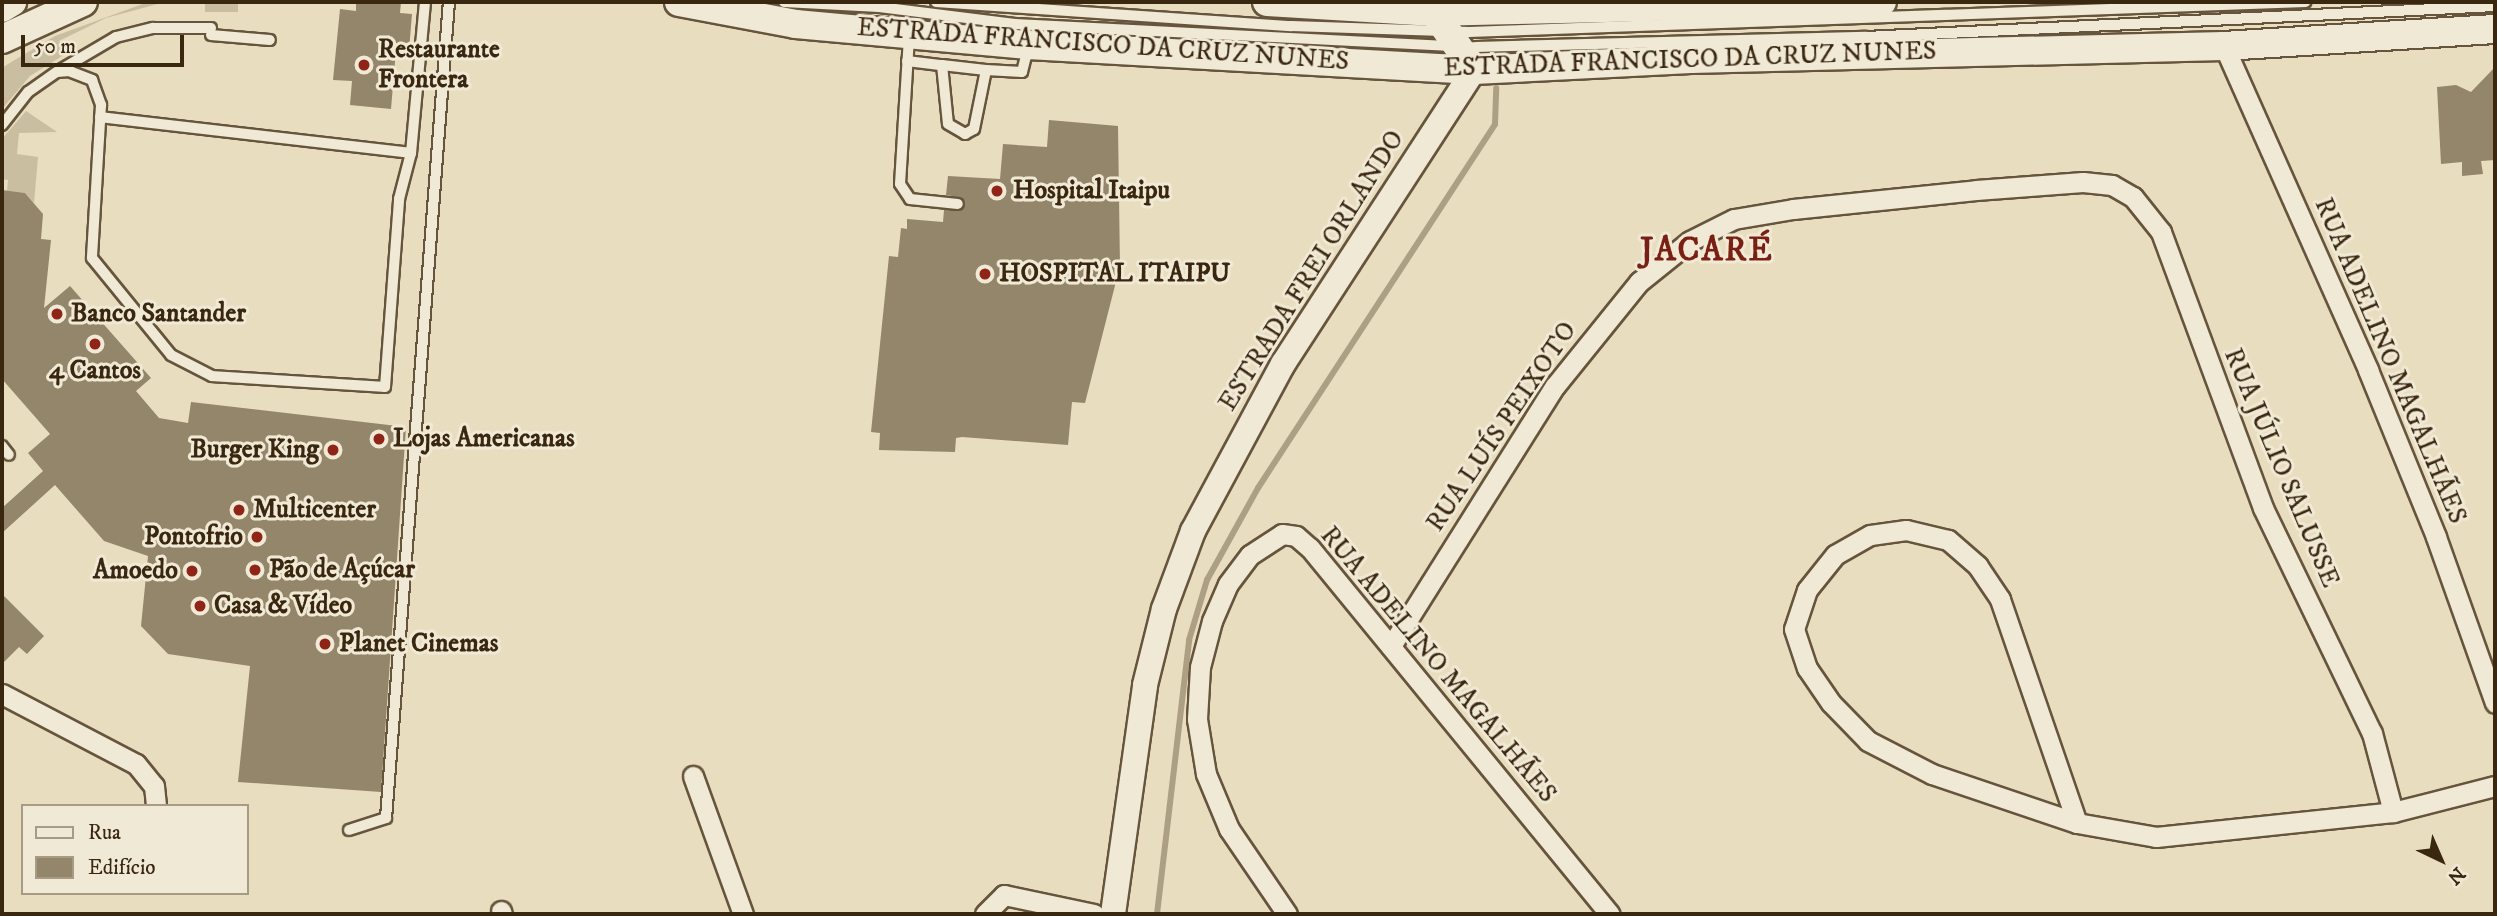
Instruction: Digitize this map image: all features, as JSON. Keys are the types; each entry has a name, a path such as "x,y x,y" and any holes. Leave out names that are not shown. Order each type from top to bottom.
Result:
{"main road":[{"path":"2,8 12,2"},
{"path":"2,39 83,2"},
{"name":"ESTRADA FRANCISCO DA CRUZ NUNES","path":"678,2 796,24 1028,45 1474,70 1677,59 2224,46 2495,29"},
{"name":"ESTRADA FRANCISCO DA CRUZ NUNES","path":"1268,2 1441,23 1502,7 1882,2"},
{"path":"1441,23 1474,70"}],"street":[{"name":"RUA ADELINO MAGALHÃES","path":"2224,46 2368,370 2436,537 2495,703"},
{"name":"ESTRADA FREI ORLANDO","path":"1113,914 1145,685 1164,609 1193,531 1283,364 1474,70"},
{"name":"RUA LUÍS PEIXOTO","path":"1391,646 1555,386 1639,282 1690,241 1734,219 1793,209 2083,182"},
{"name":"RUA JÚLIO SALUSSE","path":"2083,182 2112,185 2133,197 2161,233 2263,508 2372,733 2393,812"},
{"path":"2077,823 2000,598 1978,566 1948,540 1906,530 1870,535 1835,555 1807,590 1794,629 1807,668 1831,703 1868,741 1932,774 2077,823 2156,837 2195,836 2393,812 2495,786"},
{"name":"RUA ADELINO MAGALHÃES","path":"1287,914 1229,829 1206,774 1197,719 1200,667 1212,621 1228,584 1250,555 1282,534 1296,536 1310,548 1610,914"},
{"path":"2,694 136,764 154,786 156,804"},
{"path":"692,776 743,914"},
{"path":"985,914 1004,895 1094,914"}],"lane":[{"path":"57,72 69,71 92,80 99,92 92,258 171,355 212,376 385,387 399,198 408,179 425,2"},
{"path":"349,830 386,818 449,2"},
{"path":"784,2 1015,24 1441,23 2305,2"},
{"path":"936,2 1441,23 1879,37 2495,6"},
{"path":"2,125 28,92 116,37 153,28 270,40"},
{"path":"909,33 903,193 910,199 958,204"},
{"path":"907,61 1022,72 1027,66 1028,45"},
{"path":"942,65 948,124 965,134 974,129 986,70"},
{"path":"100,117 411,153"},
{"path":"2,446 9,455"}],"shaded area":[{"path":"148,2 165,2 106,18 59,41 67,53 30,76 2,109 2,68 55,36"},
{"path":"205,2 238,2 238,12 205,12"},
{"path":"26,111 57,132 19,133 17,154 38,157 34,203 25,193 7,191 8,180 2,179 2,139"}],"building":[{"name":"Restaurante Frontera","path":"356,2 401,2 400,13 412,14 409,51 396,50 391,109 350,105 352,81 333,80 340,9 356,11"},
{"path":"2495,67 2495,160 2481,161 2483,174 2462,176 2462,162 2441,164 2437,87 2456,85 2471,92"},
{"name":"Hospital Itaipu","path":"1049,120 1118,126 1120,266 1085,403 1072,402 1068,445 962,437 956,438 955,452 879,450 880,433 871,432 889,256 898,257 901,228 907,229 907,219 943,222 944,210 962,210 963,198 946,195 948,176 1000,179 1003,144 1047,147"},
{"name":"Multicenter","path":"2,190 25,193 43,214 41,239 51,240 44,308 70,286 151,378 136,391 159,418 188,423 191,402 406,427 381,792 238,782 250,666 168,654 141,626 148,556 104,541 55,485 2,533 2,508 43,471 28,453 50,434 2,379"},
{"path":"2,594 44,636 27,654 19,647 2,664"}],"waterway":[{"path":"1157,914 1189,640 1207,580 1258,488 1495,124 1496,88"}],"place":[{"name":"Restaurante Frontera","path":"364,65"},
{"name":"Hospital Itaipu","path":"997,191"},
{"name":"HOSPITAL ITAIPU","path":"985,274"},
{"name":"Banco Santander","path":"57,314"},
{"name":"4 Cantos","path":"95,344"},
{"name":"Lojas Americanas","path":"379,439"},
{"name":"Burger King","path":"333,450"},
{"name":"Multicenter","path":"239,510"},
{"name":"Pontofrio","path":"257,537"},
{"name":"Pão de Açúcar","path":"255,570"},
{"name":"Amoedo","path":"192,571"},
{"name":"Casa & Vídeo","path":"200,606"},
{"name":"Planet Cinemas","path":"325,644"}],"district":[{"name":"JACARÉ","path":"1707,251"}]}
